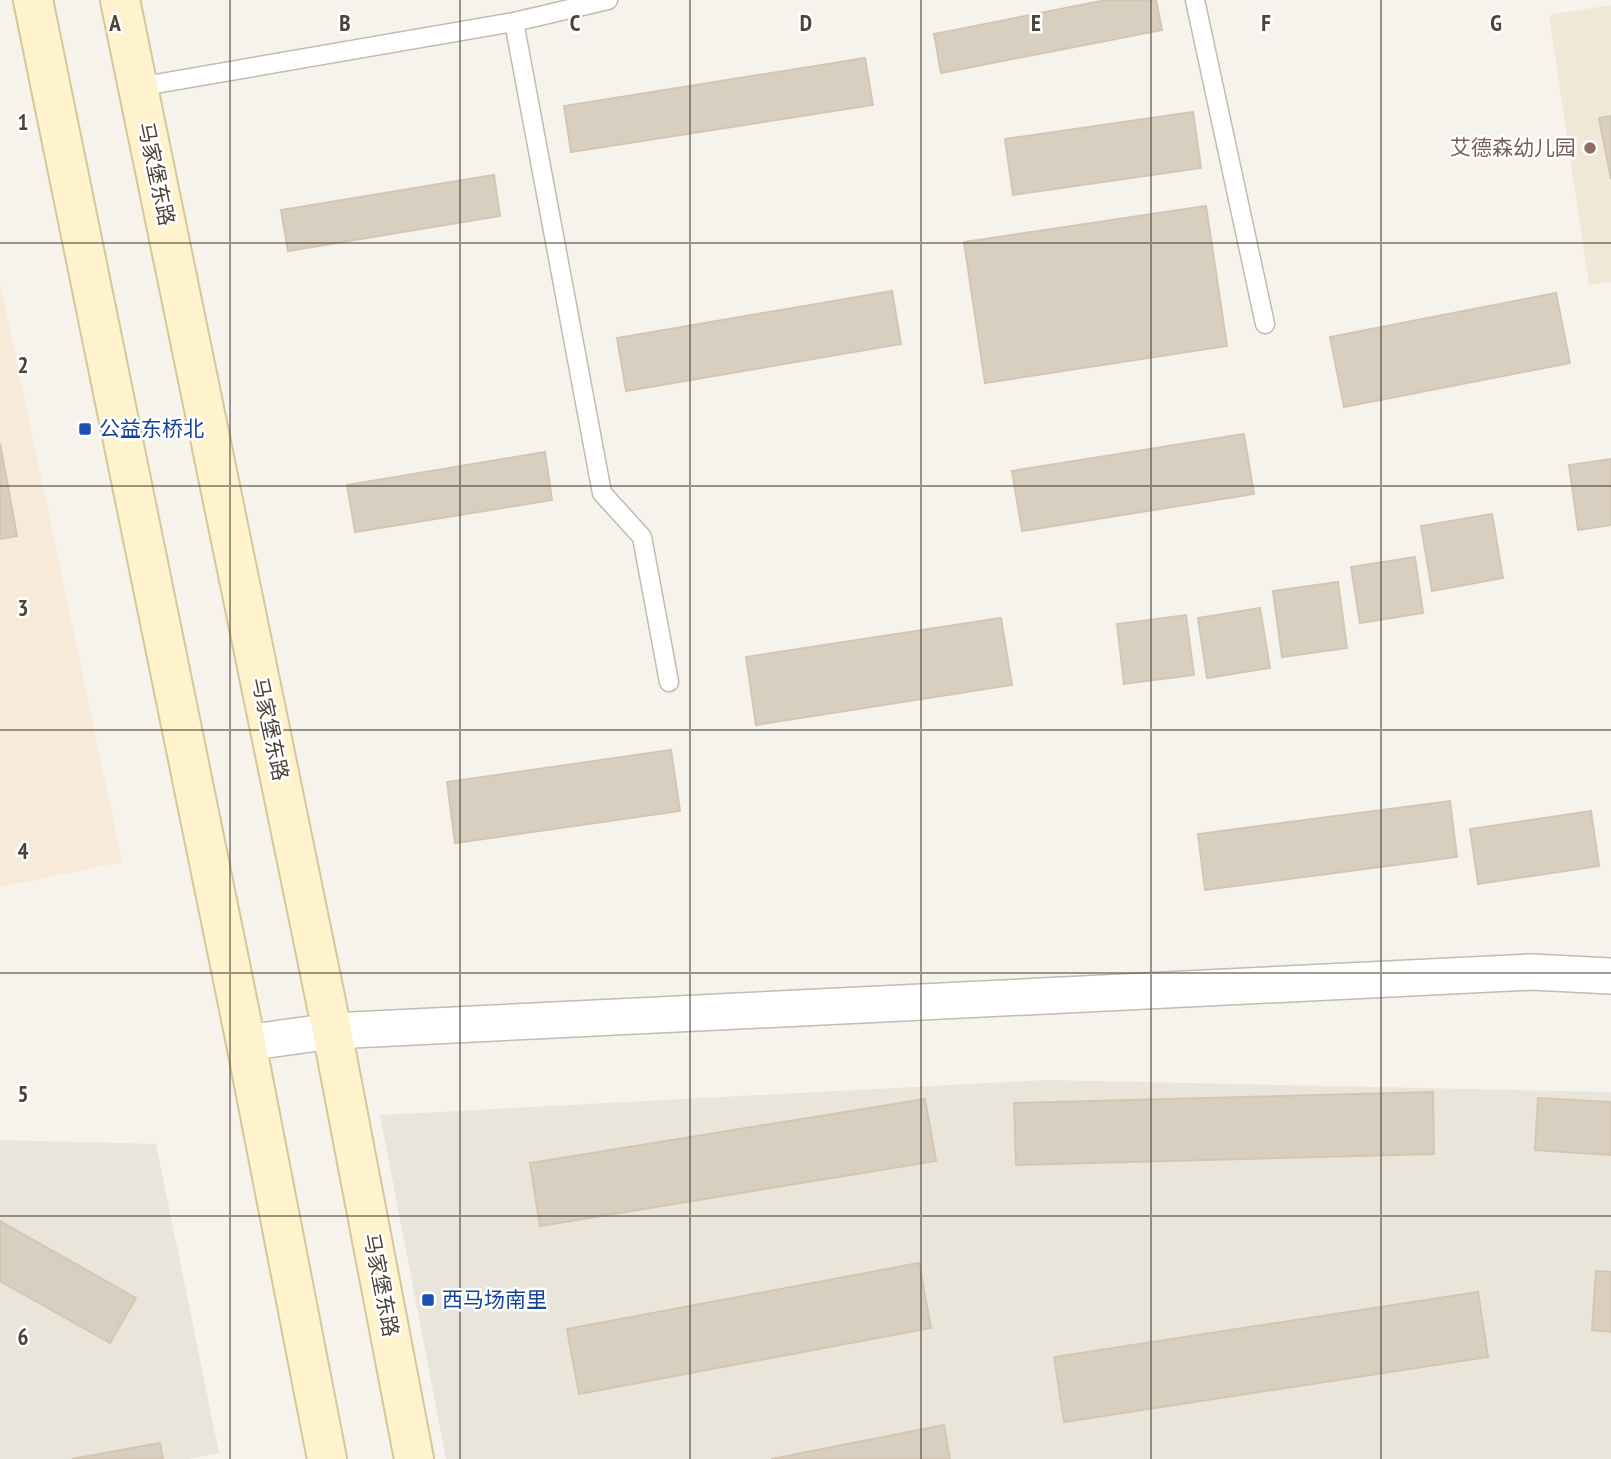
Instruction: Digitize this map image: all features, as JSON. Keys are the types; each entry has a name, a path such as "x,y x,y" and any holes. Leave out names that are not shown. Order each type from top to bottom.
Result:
{"main road":[{"path":"33,0 246,1043 327,1459"},
{"name":"马家堡东路","path":"120,0 332,1031 414,1459"}],"street":[{"path":"246,1043 332,1031 1532,972 1611,976"}],"lane":[{"path":"138,88 514,22 608,0"},
{"path":"1195,0 1265,324"},
{"path":"514,22 602,493 642,537 668,682"}],"shaded area":[{"name":"艾德森幼儿园","path":"1611,5 1611,282 1589,285 1549,15"},
{"path":"0,282 122,862 0,887"},
{"path":"1046,1080 1611,1092 1611,1459 446,1459 380,1115"},
{"path":"0,1140 156,1144 219,1453 189,1459 0,1459"}],"building":[{"path":"1106,0 1156,0 1162,30 941,73 934,34"},
{"path":"865,58 873,105 571,152 564,106"},
{"path":"1193,112 1201,168 1013,195 1005,139"},
{"path":"1611,116 1611,179 1599,118"},
{"path":"494,175 500,216 288,251 281,210"},
{"path":"1206,206 1227,346 985,383 964,242"},
{"path":"892,291 901,344 626,391 617,338"},
{"path":"1556,293 1570,363 1344,407 1330,337"},
{"path":"1244,434 1254,494 1022,531 1012,471"},
{"path":"0,443 17,536 0,539"},
{"path":"545,452 552,500 355,532 347,485"},
{"path":"1611,459 1611,525 1578,530 1569,465"},
{"path":"1492,514 1503,578 1432,591 1421,526"},
{"path":"1415,557 1423,613 1360,623 1351,567"},
{"path":"1338,582 1347,648 1282,657 1273,591"},
{"path":"1260,608 1270,668 1207,678 1198,618"},
{"path":"1186,615 1194,675 1124,684 1117,624"},
{"path":"1001,618 1012,685 756,725 746,657"},
{"path":"671,750 680,811 455,843 447,782"},
{"path":"1450,801 1457,857 1205,890 1198,834"},
{"path":"1591,811 1599,866 1478,884 1470,829"},
{"path":"1433,1092 1434,1154 1016,1165 1014,1103"},
{"path":"1538,1098 1611,1102 1611,1155 1535,1150"},
{"path":"925,1099 936,1161 540,1226 530,1163"},
{"path":"0,1221 136,1298 110,1343 0,1281"},
{"path":"919,1263 931,1328 579,1394 567,1329"},
{"path":"1596,1271 1611,1272 1611,1332 1592,1330"},
{"path":"1478,1292 1488,1357 1064,1422 1054,1357"},
{"path":"944,1425 950,1459 771,1459"},
{"path":"160,1443 163,1459 72,1459"}],"place":[{"name":"艾德森幼儿园","path":"1590,148"},
{"name":"公益东桥北","path":"85,429"},
{"name":"西马场南里","path":"428,1300"}]}
